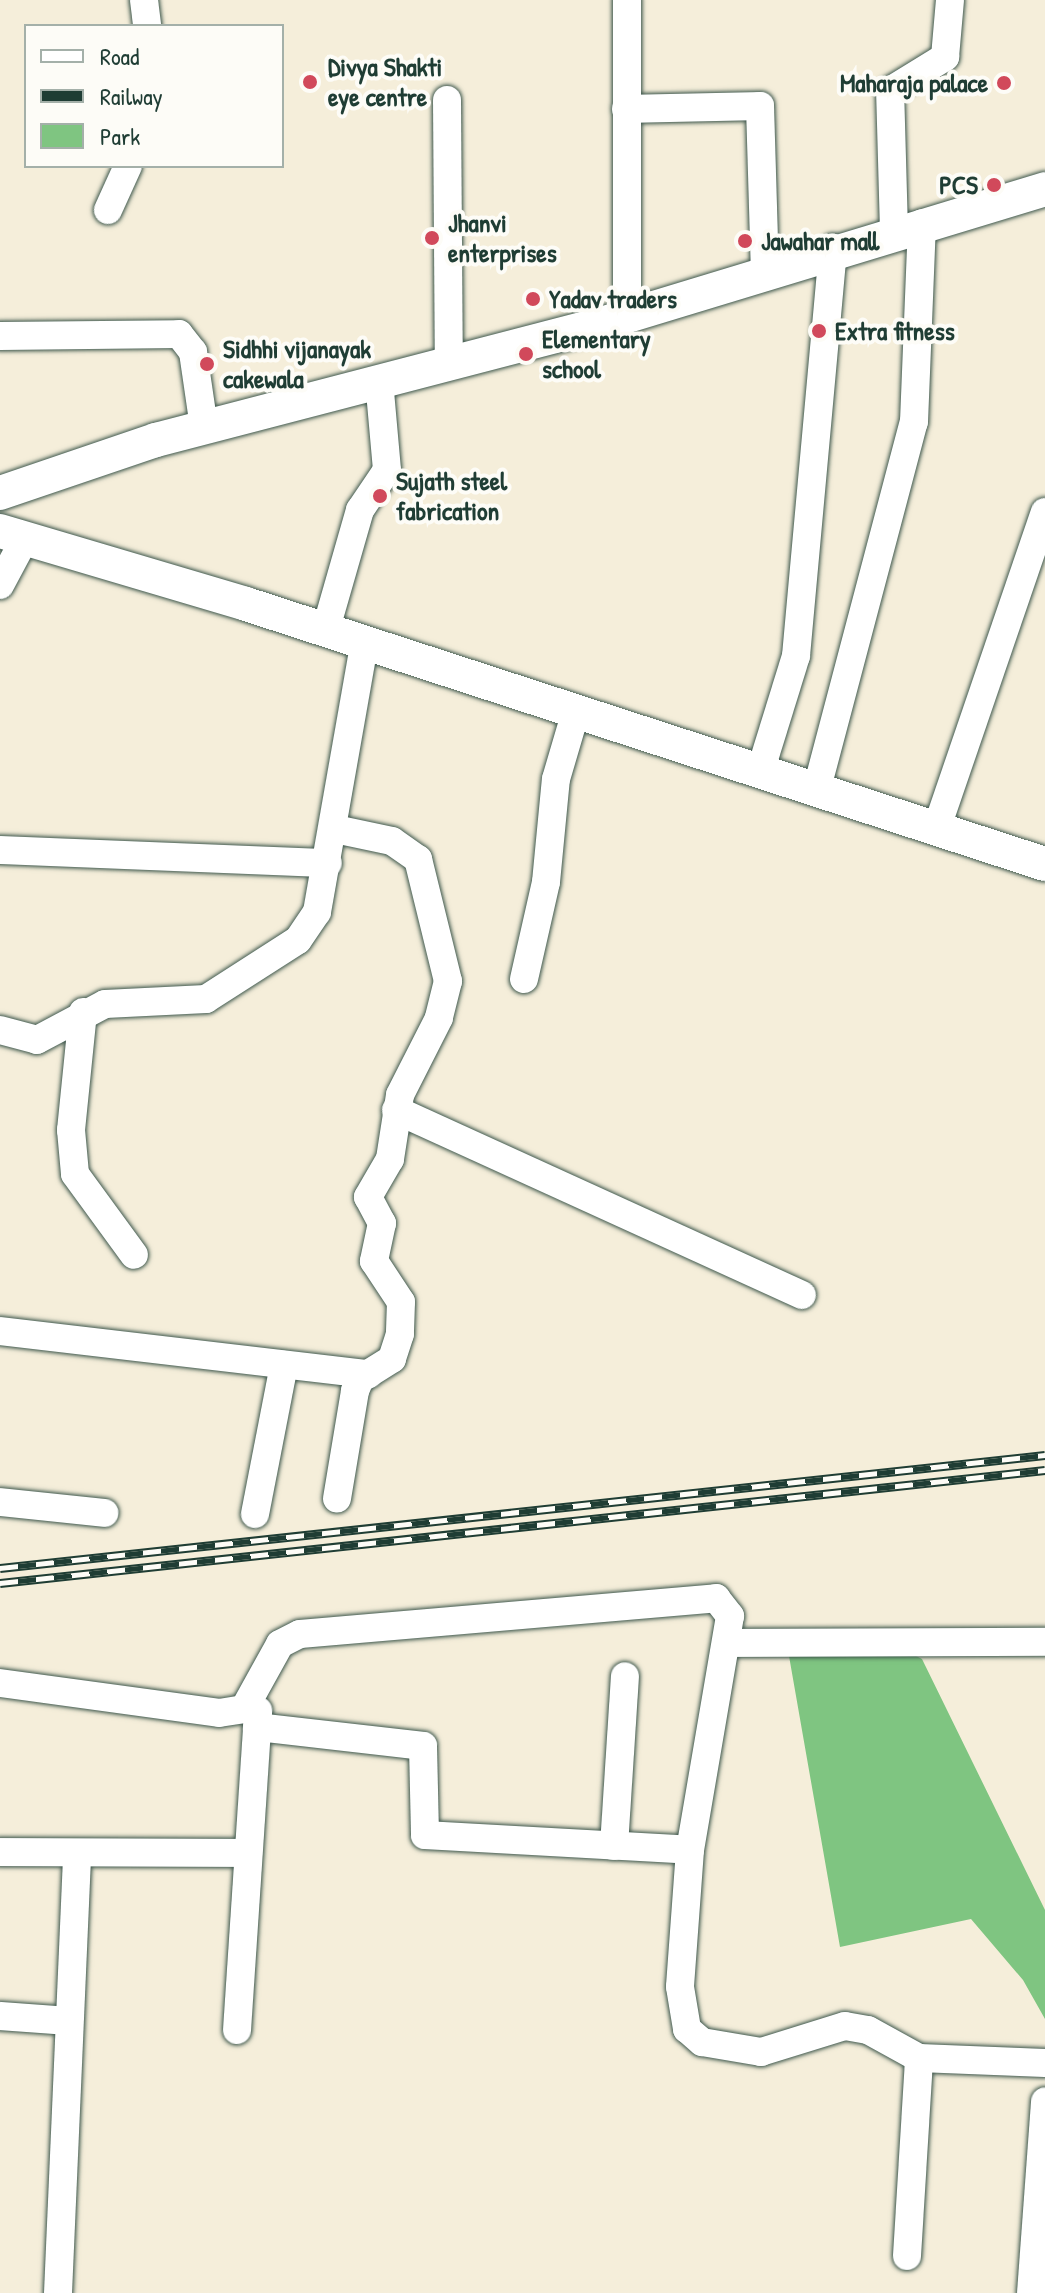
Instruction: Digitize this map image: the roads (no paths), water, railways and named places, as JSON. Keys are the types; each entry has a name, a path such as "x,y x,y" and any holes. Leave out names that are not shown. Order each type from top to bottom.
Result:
{"main road":[{"path":"0,493 204,427 627,315 765,275 833,248 1045,189"},
{"path":"12,536 761,769 1045,864"}],"street":[{"path":"144,0 147,24"},
{"path":"627,0 627,315"},
{"path":"817,788 914,422 908,227 890,91 945,57 950,0"},
{"path":"447,100 449,362"},
{"path":"626,109 760,106 765,275"},
{"path":"108,210 127,168"},
{"path":"761,769 796,656 833,248"},
{"path":"0,336 179,334 193,352 204,427"},
{"path":"325,632 360,510 387,470 379,380"},
{"path":"936,830 1045,512"},
{"path":"0,585 12,536"},
{"path":"0,1030 47,1037 83,1012 206,999 298,940 317,912 328,863 364,645"},
{"path":"524,979 546,882 556,779 576,711"},
{"path":"335,829 392,841 418,859 446,963 439,1018 396,1110 390,1159 368,1204 382,1223 378,1274 401,1302 400,1334 392,1359 368,1374 355,1391 337,1498"},
{"path":"0,850 328,863"},
{"path":"83,1012 71,1130 75,1174 134,1255"},
{"path":"396,1110 802,1295"},
{"path":"0,1331 368,1374"},
{"path":"255,1514 284,1365"},
{"path":"0,1502 104,1513"},
{"path":"237,2030 260,1690 274,1652 300,1634 690,1597 716,1598 730,1616 728,1643 690,1850 680,1987 687,2029 702,2042 761,2052 845,2026 868,2030 919,2058 1045,2063"},
{"path":"728,1643 1045,1642"},
{"path":"614,1846 625,1676"},
{"path":"0,1683 192,1713 244,1709 260,1690"},
{"path":"257,1727 423,1746 425,1835 690,1850"},
{"path":"0,1852 247,1853"},
{"path":"58,2293 77,1853"},
{"path":"0,2016 69,2021"},
{"path":"907,2256 919,2058"},
{"path":"1031,2293 1045,2102"}],"railway":[{"path":"0,1568 1045,1455"},
{"path":"0,1583 1045,1470"}],"place":[{"name":"Divya Shakti eye centre","path":"310,82"},
{"name":"Maharaja palace","path":"1004,83"},
{"name":"PCS","path":"994,185"},
{"name":"Jhanvi enterprises","path":"432,238"},
{"name":"Jawahar mall","path":"745,241"},
{"name":"Yadav traders","path":"533,299"},
{"name":"Extra fitness","path":"819,331"},
{"name":"Elementary school","path":"526,354"},
{"name":"Sidhhi vijanayak cakewala","path":"207,364"},
{"name":"Sujath steel fabrication","path":"380,496"}]}
